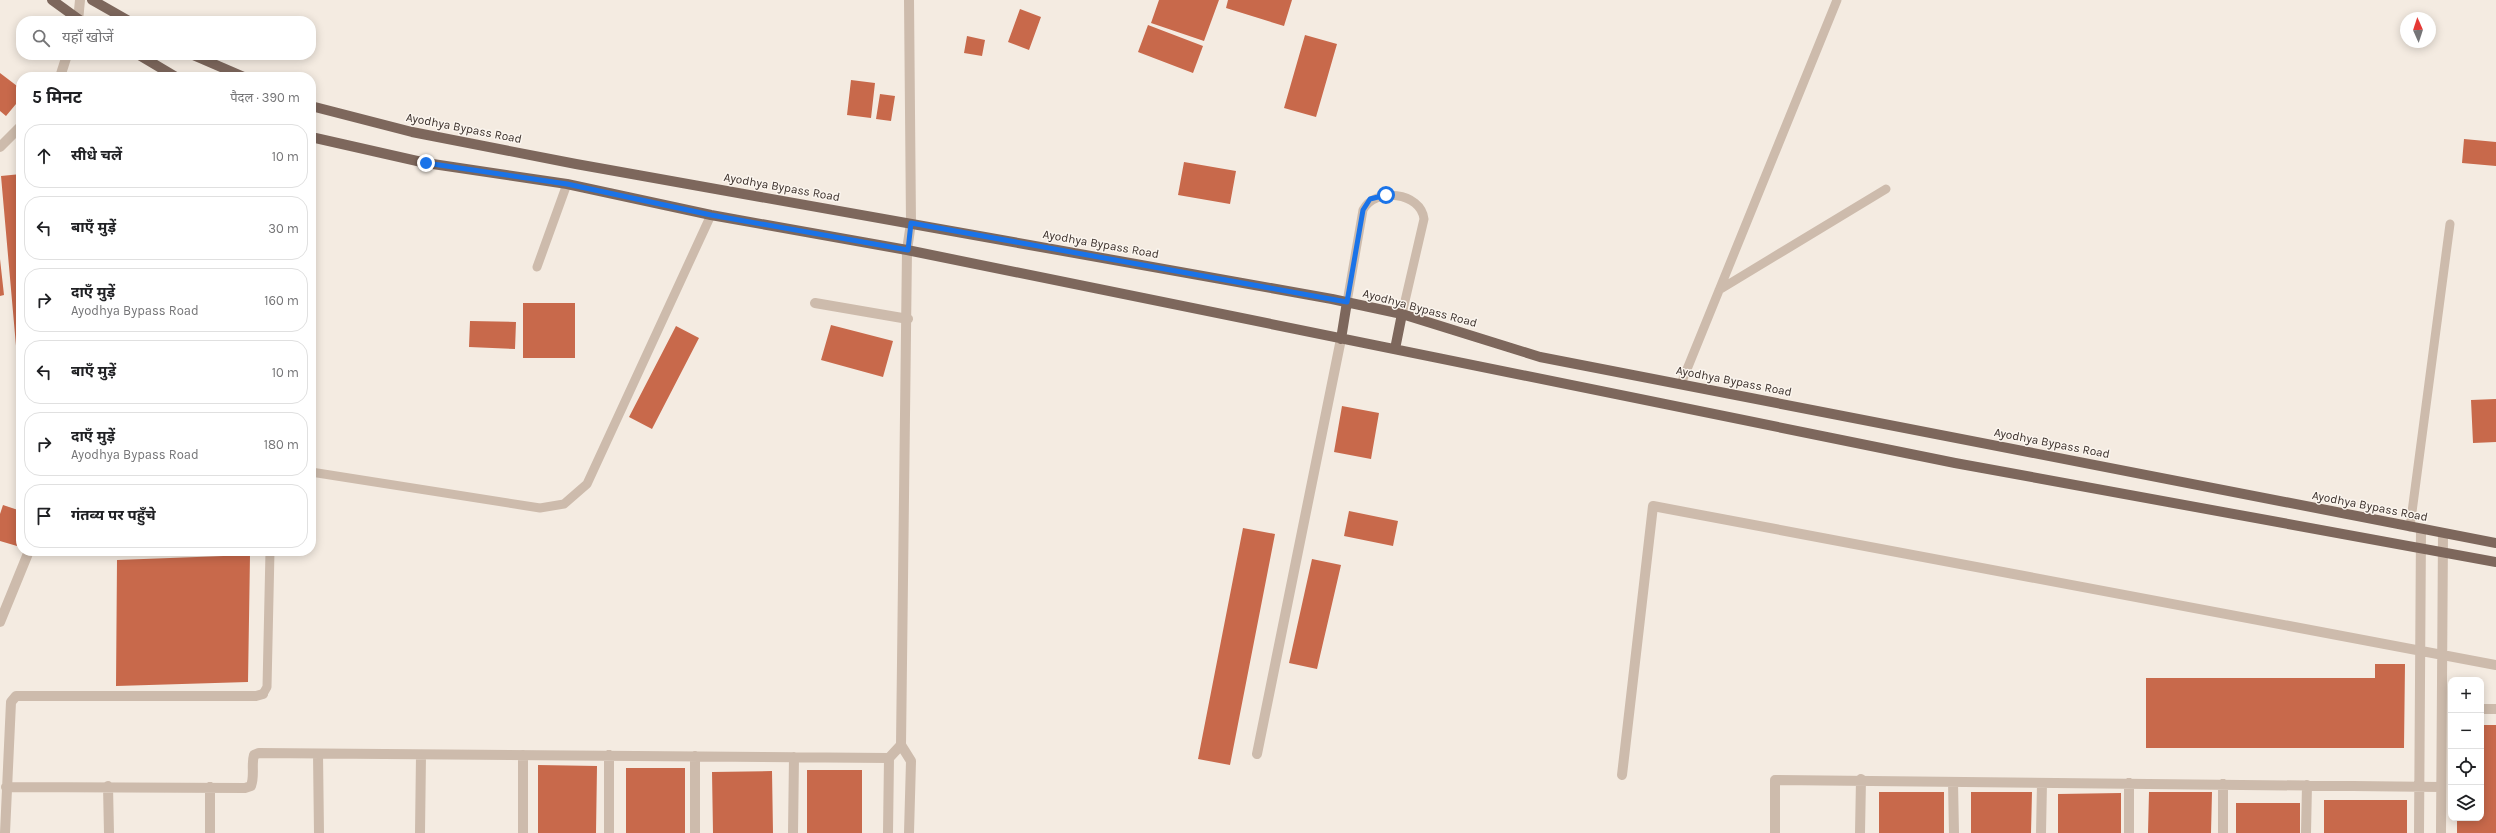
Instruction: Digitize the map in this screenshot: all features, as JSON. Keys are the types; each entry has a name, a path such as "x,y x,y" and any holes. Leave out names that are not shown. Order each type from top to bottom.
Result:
{"main road":[{"path":"52,0 74,16"},
{"path":"92,0 119,16"},
{"path":"147,60 168,72"},
{"path":"205,60 232,72"},
{"name":"Ayodhya Bypass Road","path":"316,107 412,132 568,162 1347,302 1402,314 1540,357 2496,543"},
{"path":"316,138 426,163 567,184 711,215 908,250 1955,463 2496,562"},
{"path":"1341,339 1347,302"},
{"path":"1394,349 1402,314"}],"street":[{"path":"79,16 80,0"},
{"path":"909,0 911,223 908,250 901,745 910,761 909,833"},
{"path":"62,72 65,60"},
{"path":"0,147 16,131"},
{"path":"816,303 908,319"},
{"path":"1257,754 1341,339"},
{"path":"1622,775 1653,506 2496,665"},
{"path":"2419,833 2422,529"},
{"path":"2441,833 2441,787 2446,709 2442,655 2443,533"},
{"path":"0,622 27,556"},
{"path":"5,833 11,702 16,696 256,696 263,694"},
{"path":"2484,709 2496,709"},
{"path":"888,833 889,758 901,745"},
{"path":"318,754 319,833"},
{"path":"6,787 108,786 245,788 251,786 254,779 254,755 609,755 889,758"},
{"path":"420,833 421,755"},
{"path":"523,755 523,833"},
{"path":"609,755 609,833"},
{"path":"695,756 695,833"},
{"path":"793,833 794,757"},
{"path":"1775,833 1776,780 2441,787"},
{"path":"1860,780 1860,833"},
{"path":"1954,782 1954,833"},
{"path":"2041,833 2042,783"},
{"path":"2129,783 2130,833"},
{"path":"2223,784 2223,833"},
{"path":"2306,833 2307,785"},
{"path":"108,786 109,833"},
{"path":"210,787 210,833"}],"lane":[{"path":"1681,384 1837,0"},
{"path":"537,267 567,184"},
{"path":"1720,290 1886,189"},
{"path":"1347,302 1363,210 1366,204 1374,198 1386,195 1415,201 1420,206 1424,219 1402,314"},
{"path":"316,473 540,508 564,504 587,484 711,215"},
{"path":"2410,527 2450,224"},
{"path":"263,694 267,686 270,556"}],"building":[{"path":"1159,0 1219,0 1204,41 1151,23"},
{"path":"1228,0 1292,0 1284,26 1226,8"},
{"path":"1020,9 1041,17 1029,50 1008,42"},
{"path":"1148,25 1203,46 1193,73 1138,52"},
{"path":"1305,35 1337,44 1316,117 1284,108"},
{"path":"967,36 985,40 982,56 964,53"},
{"path":"0,73 16,85 16,104 6,116 0,111"},
{"path":"851,80 875,83 871,118 847,115"},
{"path":"880,94 895,96 891,121 876,119"},
{"path":"2464,139 2496,142 2496,166 2462,163"},
{"path":"1184,162 1236,171 1230,204 1178,195"},
{"path":"16,174 16,346 1,176"},
{"path":"0,259 4,295 0,296"},
{"path":"523,303 575,303 575,358 523,358"},
{"path":"470,321 516,322 515,349 469,347"},
{"path":"831,325 893,341 883,377 821,360"},
{"path":"676,326 699,338 652,429 629,417"},
{"path":"2496,399 2496,442 2473,443 2471,400"},
{"path":"1342,406 1379,413 1371,459 1334,452"},
{"path":"3,505 16,509 16,546 0,541 0,514"},
{"path":"1349,511 1398,521 1393,546 1344,536"},
{"path":"1243,528 1275,534 1230,765 1198,759"},
{"path":"250,556 248,682 116,686 117,560"},
{"path":"1312,559 1341,565 1317,669 1289,663"},
{"path":"2375,664 2405,664 2404,748 2146,748 2146,678 2375,678"},
{"path":"2484,725 2496,725 2496,833 2457,833 2457,821 2484,821"},
{"path":"538,765 597,766 596,833 538,833"},
{"path":"626,768 685,768 685,833 626,833"},
{"path":"807,770 862,770 862,833 807,833"},
{"path":"772,771 773,833 713,833 712,772"},
{"path":"1879,792 1944,792 1944,833 1879,833"},
{"path":"1971,792 2032,792 2031,833 1971,833"},
{"path":"2149,792 2212,792 2211,833 2148,833"},
{"path":"2121,793 2121,833 2058,833 2058,794"},
{"path":"2324,800 2407,800 2407,833 2324,833"},
{"path":"2236,803 2300,803 2300,833 2236,833"}],"route":[{"path":"426,163 567,184 711,215 908,250 911,223 1347,302 1363,210 1370,199 1386,195"}]}
